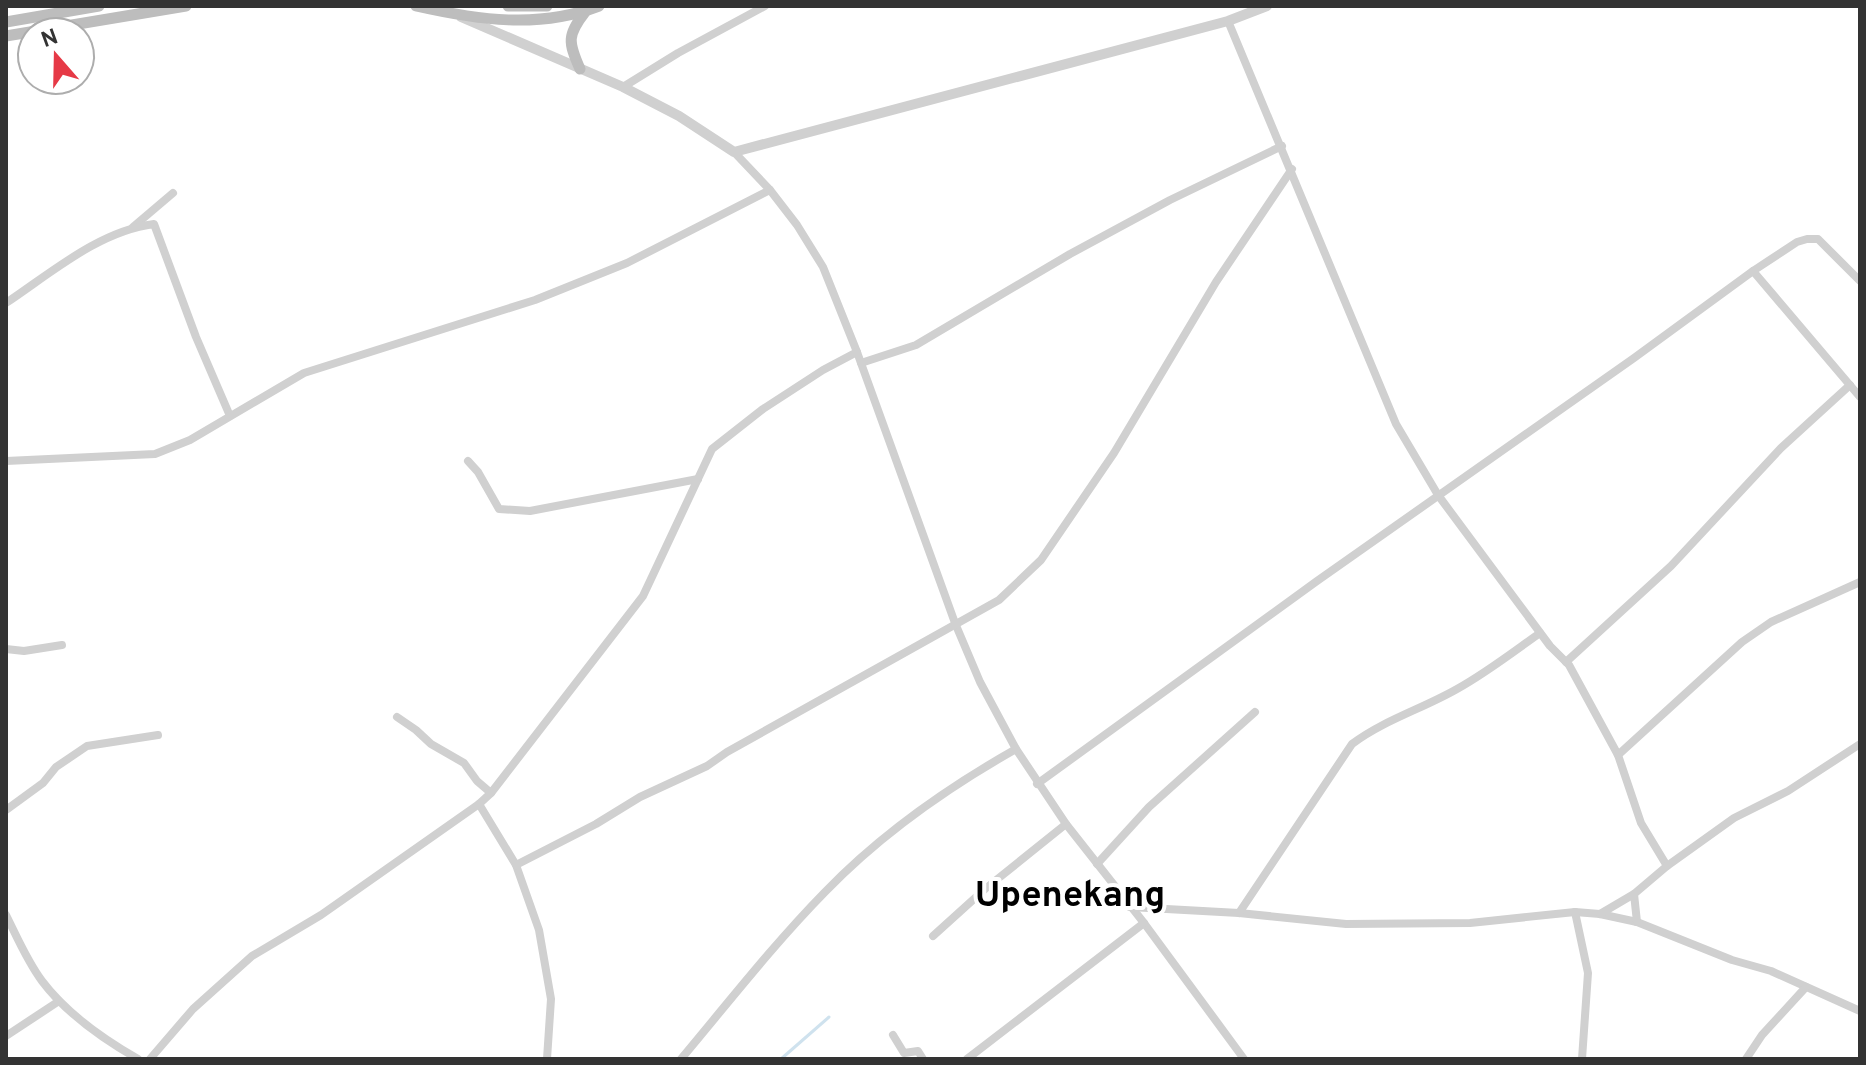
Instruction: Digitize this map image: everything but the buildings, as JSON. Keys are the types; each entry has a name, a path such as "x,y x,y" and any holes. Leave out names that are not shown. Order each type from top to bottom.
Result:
{"main road":[{"path":"6,22 99,6"},
{"path":"6,36 186,6"},
{"path":"416,6 504,21 550,19 599,6"},
{"path":"508,6 547,6"},
{"path":"580,69 572,51 570,36 585,12"}],"street":[{"path":"623,87 765,6"},
{"path":"734,152 1228,21 1267,6"},
{"path":"455,15 623,87 679,116 734,152 770,190 797,225 823,267 955,623 980,682 1037,784 1244,1059"},
{"path":"1228,21 1292,169 1357,337 1396,424 1438,495 1540,633 1566,662 1618,755 1641,823 1667,866"},
{"path":"861,363 916,345 1070,254 1170,200 1282,146"},
{"path":"516,865 596,824 640,797 707,766 999,600 1041,560 1114,453 1216,282 1292,169"},
{"path":"6,461 155,454 190,440 304,373 535,300 627,263 770,190"},
{"path":"6,303 97,243 132,227 173,193"},
{"path":"132,227 154,224 196,337 230,416"},
{"path":"1037,784 1438,495 1797,242 1818,239 1860,281"},
{"path":"1753,271 1860,397"},
{"path":"150,1059 193,1009 252,956 321,915 491,793 643,596 712,449 763,409 857,352"},
{"path":"1566,662 1671,566 1781,448 1850,385"},
{"path":"468,461 478,472 499,509 530,511 698,479"},
{"path":"1618,755 1742,642 1771,622 1860,582"},
{"path":"1239,913 1352,744 1399,715 1455,690 1540,633"},
{"path":"6,649 24,651 62,645"},
{"path":"1097,864 1149,807 1255,712"},
{"path":"397,717 431,744 464,763 491,793"},
{"path":"6,810 43,783 56,767 87,746 158,735"},
{"path":"1600,914 1634,894 1734,818 1788,791 1860,744"},
{"path":"681,1059 824,893 866,853 944,794 1016,749"},
{"path":"479,804 516,865 539,930 551,999 547,1059"},
{"path":"933,936 985,889 1066,824"},
{"path":"1634,894 1637,922"},
{"path":"1130,907 1362,924 1470,923 1575,912 1600,914 1637,922 1732,960 1771,971 1860,1011"},
{"path":"1575,912 1588,973 1582,1059"},
{"path":"6,915 36,972 59,1001 138,1059"},
{"path":"967,1059 1144,923"},
{"path":"1746,1059 1762,1035 1806,987"},
{"path":"6,1036 59,1001"},
{"path":"893,1035 904,1053 918,1051 923,1059"}],"waterway":[{"path":"781,1059 829,1017"}],"district":[{"name":"Upenekang","path":"1070,897"}]}
